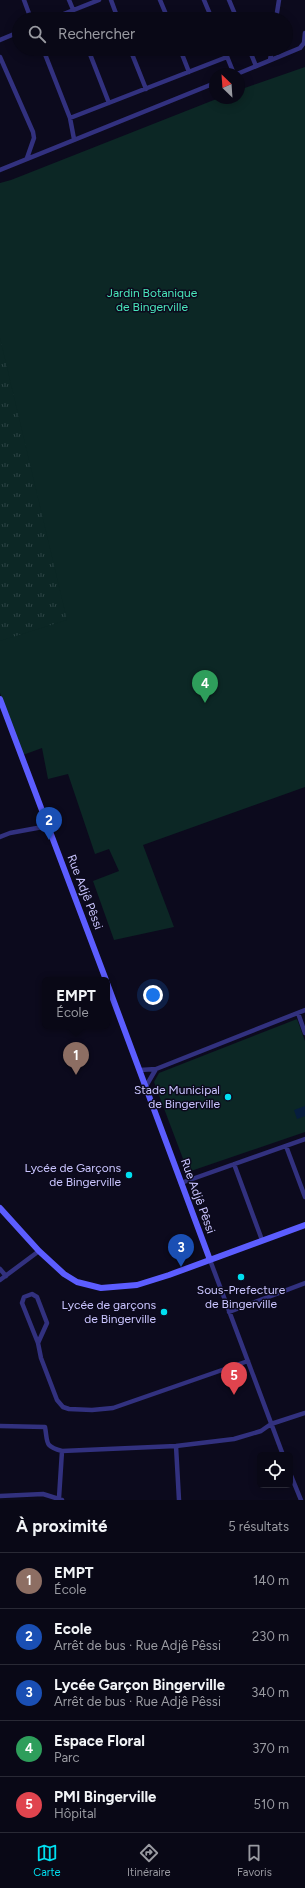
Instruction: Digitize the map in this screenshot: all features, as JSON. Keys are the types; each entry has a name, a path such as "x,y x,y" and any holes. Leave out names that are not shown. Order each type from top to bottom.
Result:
{"street":[{"path":"24,0 28,12"},
{"path":"69,0 73,10"},
{"path":"68,12 99,0"},
{"path":"111,0 115,12"},
{"path":"160,0 165,12"},
{"path":"204,0 209,12"},
{"path":"229,0 234,12"},
{"path":"277,12 279,0"},
{"path":"293,51 300,48 304,43 305,33"},
{"path":"0,40 12,35"},
{"path":"46,56 70,118 74,139"},
{"path":"91,56 109,103"},
{"path":"133,56 146,89"},
{"path":"183,56 189,72"},
{"path":"252,56 256,66"},
{"path":"270,60 271,56"},
{"path":"245,70 280,56"},
{"path":"0,57 33,132 34,138 27,158"},
{"path":"70,118 228,58 233,68"},
{"path":"0,170 209,85"},
{"name":"Rue Adjê Pêssi","path":"0,699 105,977"},
{"path":"0,837 10,833 48,826"},
{"name":"Rue Adjê Pêssi","path":"110,991 210,1260"},
{"path":"140,1070 156,1069 305,1010"},
{"path":"298,1013 305,1033"},
{"path":"146,1086 156,1069"},
{"path":"181,1183 305,1139"},
{"path":"286,1146 305,1197"},
{"path":"234,1164 262,1240"},
{"path":"0,1208 39,1251 76,1282 101,1288 136,1285 210,1260 305,1224"},
{"path":"0,1280 39,1251"},
{"path":"210,1260 282,1452"},
{"path":"0,1269 6,1276"},
{"path":"229,1312 305,1283"},
{"path":"38,1344 47,1323 37,1297 32,1294 24,1297 22,1303 38,1344 41,1358 57,1400 64,1407 76,1410 113,1408 248,1361"},
{"path":"0,1426 45,1428 47,1444 50,1447 62,1451 176,1446 234,1440 261,1431 271,1424 305,1413"},
{"path":"176,1446 179,1500"},
{"path":"0,1496 43,1494 61,1499 62,1451"},
{"path":"293,1480 301,1500"}],"green space":[{"name":"Jardin Botanique de Bingerville","path":"305,67 305,787 143,845 174,927 114,940 93,881 119,871 109,849 95,854 68,774 48,779 42,748 23,755 0,693 0,641 67,620 0,338 0,183 209,102 209,104 245,104 245,88"},
{"path":"0,332 72,624 0,646"},
{"name":"Stade Municipal de Bingerville","path":"297,1019 305,1041 305,1132 188,1172 154,1082 159,1073"}],"water":[{"path":"305,1106 305,1116 297,1119 294,1110"}],"place":[{"name":"Espace Floral","path":"205,703"},
{"name":"Ecole","path":"49,840"},
{"name":"EMPT","path":"76,1075"},
{"name":"Stade Municipal de Bingerville","path":"228,1097"},
{"name":"Lycée de Garçons de Bingerville","path":"129,1175"},
{"name":"Lycée Garçon Bingerville","path":"181,1267"},
{"name":"Sous-Prefecture de Bingerville","path":"241,1277"},
{"name":"Lycée de garçons de Bingerville","path":"164,1312"},
{"name":"PMI Bingerville","path":"234,1395"}]}
